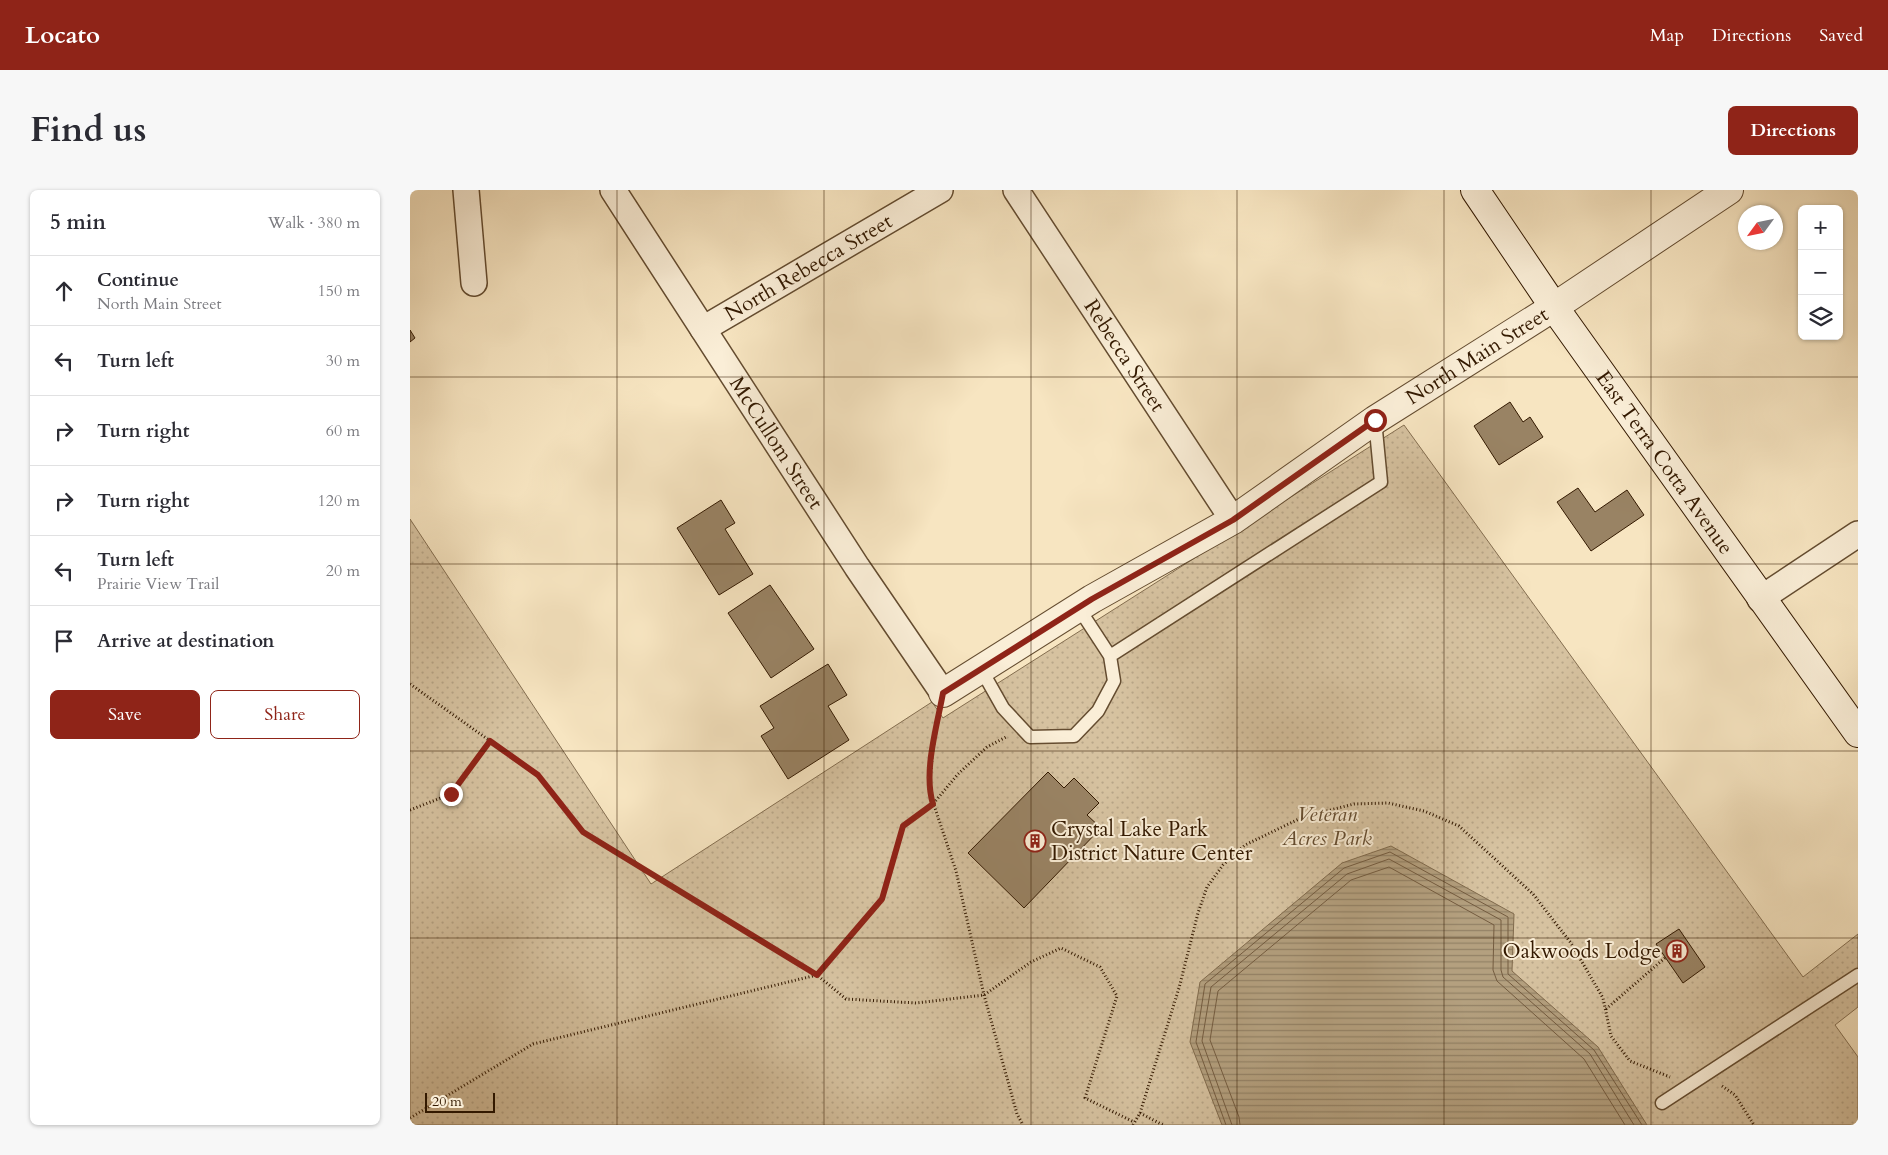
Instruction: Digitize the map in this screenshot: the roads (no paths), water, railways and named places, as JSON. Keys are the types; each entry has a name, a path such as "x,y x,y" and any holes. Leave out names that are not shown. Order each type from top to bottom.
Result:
{"street":[{"path":"466,190 474,283"},
{"name":"McCullom Street","path":"612,190 857,567 943,693"},
{"name":"North Rebecca Street","path":"703,329 940,190"},
{"name":"Rebecca Street","path":"1016,190 1233,520"},
{"name":"East Terra Cotta Avenue","path":"1475,190 1554,307 1760,599 1858,733"},
{"name":"North Main Street","path":"943,693 1078,607 1233,520 1375,420 1554,307 1729,190"},
{"path":"1760,599 1858,534"}],"lane":[{"path":"1110,656 1381,482 1375,420"},
{"path":"981,669 1003,708 1030,737 1074,736 1098,712 1114,681 1110,656 1078,607"},
{"path":"1662,1103 1858,975"}],"water":[{"path":"1391,846 1514,914 1512,971 1598,1047 1647,1125 1222,1125 1190,1042 1200,982 1342,863"}],"place":[{"name":"Crystal Lake Park District Nature Center","path":"1035,841"},
{"name":"Oakwoods Lodge","path":"1677,951"}],"park label":[{"name":"Veteran Acres Park","path":"1327,826"}]}
